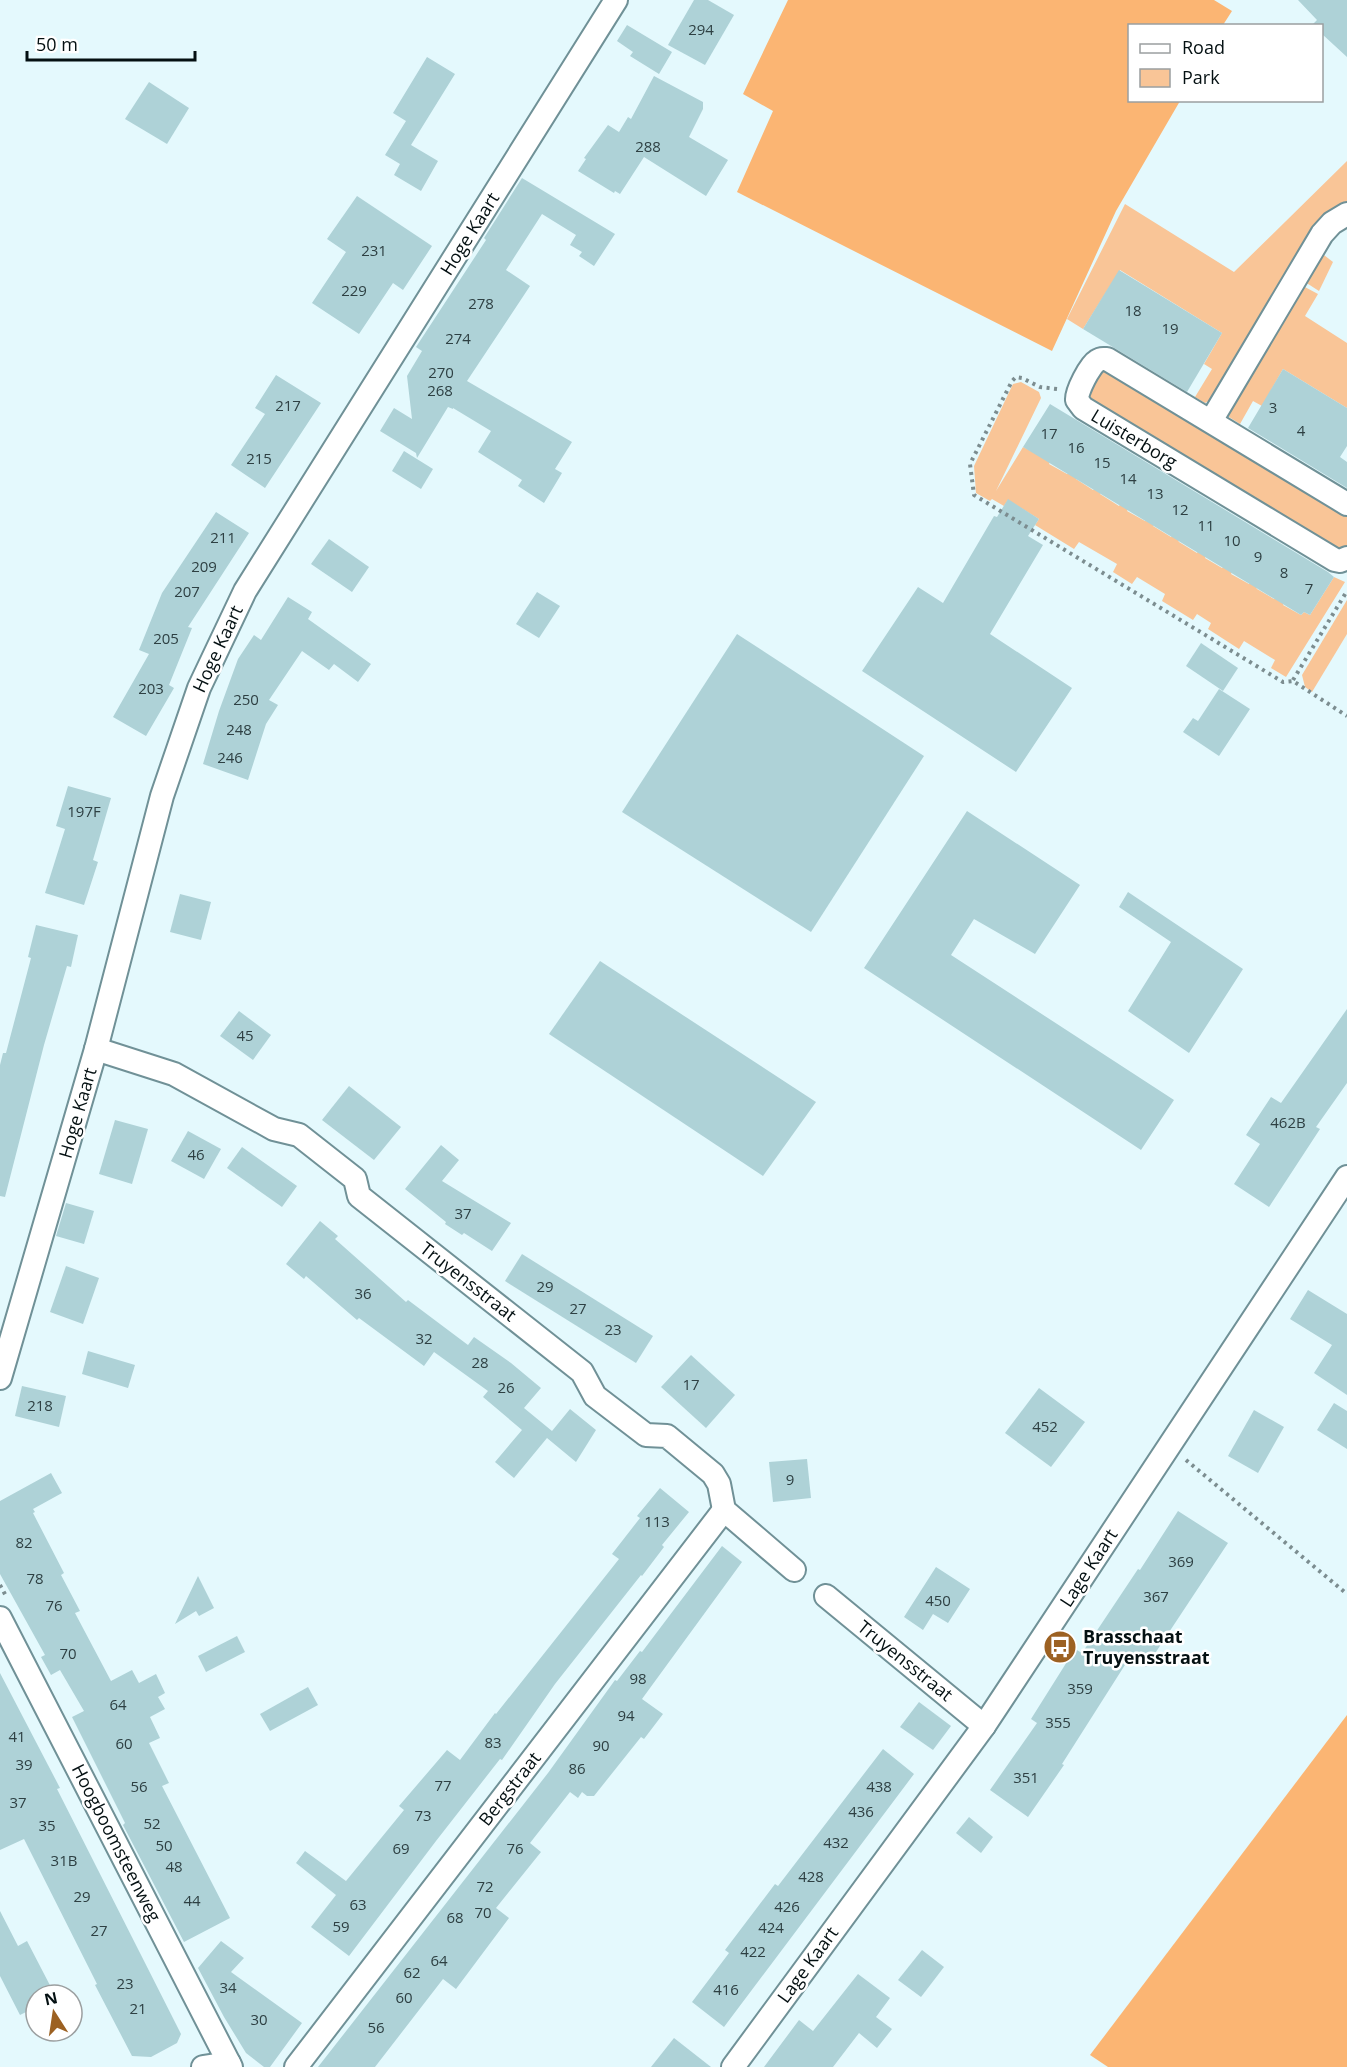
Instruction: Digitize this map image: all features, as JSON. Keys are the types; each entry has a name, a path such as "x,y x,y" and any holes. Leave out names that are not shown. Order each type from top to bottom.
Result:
{"street":[{"name":"Hoge Kaart","path":"0,1378 96,1049 162,796 199,688 245,591 616,0"},
{"path":"1210,421 1322,234 1332,223 1347,214"},
{"name":"Luisterborg","path":"1347,504 1107,359 1094,363 1077,392 1077,400 1083,408 1335,560 1340,561 1347,558"},
{"name":"Truyensstraat","path":"96,1049 174,1074 274,1130 299,1135 355,1179 359,1196 582,1372 595,1396 646,1435 667,1436 713,1474 719,1484 724,1510"},
{"name":"Lage Kaart","path":"733,2067 984,1726 1347,1177"},
{"path":"724,1510 794,1570"},
{"name":"Bergstraat","path":"296,2067 724,1510"},
{"name":"Truyensstraat","path":"826,1596 984,1726"},
{"name":"Hoogboomsteenweg","path":"0,1618 230,2065"},
{"path":"203,2067 230,2065"}],"path":[{"path":"1077,392 1040,387 1016,377 970,464 974,495 1283,682 1293,681 1347,716"},
{"path":"1293,681 1347,591"},
{"path":"1169,1446 1347,1594"}],"green space":[{"path":"1347,161 1347,205 1214,398 1205,403 1195,397 1212,369 1204,364 1222,333 1120,270 1083,329 1067,319 1125,204 1234,272"},
{"path":"1320,252 1333,262 1319,291 1305,282"},
{"path":"1303,286 1318,294 1305,316 1347,343 1347,408 1283,369 1262,406 1253,401 1240,424 1229,417 1228,413"},
{"path":"1100,367 1347,513 1347,549 1344,553 1087,401 1084,394"},
{"path":"1021,382 1039,392 1041,398 996,491 1023,447 1051,460 1049,464 1067,474 1078,474 1076,479 1093,490 1096,487 1102,490 1100,494 1119,506 1122,502 1130,506 1127,511 1145,521 1155,522 1153,526 1171,537 1174,533 1179,542 1197,553 1200,548 1207,553 1205,558 1222,568 1225,565 1233,570 1231,574 1249,584 1252,580 1257,589 1274,599 1278,596 1285,601 1283,605 1301,615 1304,612 1310,615 1334,577 1345,582 1286,677 1271,668 1275,660 1244,641 1239,649 1208,629 1211,623 1197,614 1193,620 1162,601 1165,594 1137,577 1132,584 1113,572 1117,564 1079,542 1074,549 1035,525 1039,519 1008,500 1004,506 976,493 974,466 1013,384"},
{"path":"1347,600 1347,634 1312,692 1305,687 1302,675"}],"shaded area":[{"path":"788,0 1214,0 1232,11 1224,24 1128,24 1128,102 1179,102 1116,211 1052,351 737,192 773,111 743,94"},
{"path":"1347,1715 1347,2067 1108,2067 1090,2055"}],"building":[{"path":"694,0 708,0 734,15 705,65 668,45"},
{"path":"1298,0 1347,0 1347,57 1323,35 1323,24 1313,24 1317,20"},
{"path":"627,25 672,52 659,74 630,56 633,52 617,41"},
{"path":"427,57 455,74 411,145 438,161 421,191 394,175 400,164 385,155 406,121 393,113"},
{"path":"654,76 703,102 703,109 689,137 728,160 706,196 644,157 620,194 615,191 614,193 578,171 586,159 584,158 608,125 619,132 628,117 631,119"},
{"path":"149,82 189,108 167,144 125,119"},
{"path":"522,178 615,234 594,266 579,256 582,252 570,245 576,235 542,214 506,270 530,286 467,381 572,442 555,469 562,473 544,503 518,486 522,480 478,452 491,431 453,408 448,407 417,458 416,453 380,431 394,408 412,419 407,376 422,351 416,347 486,240 484,238"},
{"path":"357,196 432,246 403,290 393,283 359,334 312,303 346,252 327,239"},
{"path":"1119,270 1222,333 1187,392 1083,329"},
{"path":"1283,369 1347,408 1347,446 1340,457 1347,462 1347,488 1248,428"},
{"path":"276,375 321,403 265,488 231,465 265,414 255,408"},
{"path":"1050,404 1328,572 1334,577 1310,615 1304,612 1301,615 1023,447"},
{"path":"404,451 433,469 421,489 392,471"},
{"path":"1008,499 1039,519 1028,536 1043,545 990,634 1072,688 1016,772 862,671 918,587 943,603 994,516 997,517"},
{"path":"216,512 249,533 188,627 192,628 169,685 174,688 146,736 113,717 149,654 139,650 162,593"},
{"path":"329,539 369,567 352,592 311,564"},
{"path":"537,592 560,606 539,638 516,624"},
{"path":"288,597 312,612 308,619 371,664 358,682 334,664 329,670 302,651 269,700 278,705 266,724 248,780 203,764 238,659 254,635 261,640"},
{"path":"737,634 924,756 811,932 622,812"},
{"path":"1201,643 1238,668 1223,691 1186,666"},
{"path":"1219,689 1250,709 1219,756 1183,732 1193,718 1198,721"},
{"path":"68,786 111,798 93,860 98,862 84,905 45,893 65,829 56,826"},
{"path":"967,811 1080,885 1035,954 974,919 951,955 1174,1100 1141,1150 864,968"},
{"path":"1128,892 1243,969 1189,1053 1128,1011 1171,942 1119,907"},
{"path":"180,894 211,902 201,940 170,932"},
{"path":"36,925 78,935 71,967 67,966 44,1045 5,1197 0,1196 0,1065 3,1053 6,1053 31,958 28,957"},
{"path":"600,961 816,1102 763,1176 549,1034"},
{"path":"1347,1009 1347,1083 1316,1127 1320,1129 1269,1207 1234,1184 1260,1144 1246,1135 1271,1097 1281,1103"},
{"path":"239,1011 271,1035 253,1060 220,1036"},
{"path":"349,1086 401,1127 374,1160 322,1120"},
{"path":"115,1120 148,1129 132,1184 99,1174"},
{"path":"188,1131 221,1149 204,1179 171,1161"},
{"path":"441,1145 459,1160 442,1181 511,1223 492,1251 445,1224 446,1222 405,1189"},
{"path":"242,1147 297,1186 282,1207 227,1168"},
{"path":"66,1203 94,1211 84,1244 56,1236"},
{"path":"320,1221 338,1236 335,1239 406,1302 408,1300 468,1345 474,1337 541,1388 524,1408 552,1431 570,1409 596,1430 576,1462 547,1438 514,1478 495,1462 522,1430 483,1397 488,1391 434,1352 424,1366 359,1318 357,1320 306,1276 304,1279 286,1264"},
{"path":"522,1254 653,1336 636,1363 505,1281"},
{"path":"66,1266 99,1278 83,1324 50,1312"},
{"path":"1308,1290 1347,1314 1347,1395 1314,1373 1332,1345 1290,1319"},
{"path":"88,1351 135,1365 128,1388 82,1374"},
{"path":"691,1355 735,1395 706,1428 661,1387"},
{"path":"22,1386 66,1396 59,1427 15,1416"},
{"path":"1039,1388 1085,1422 1051,1467 1005,1433"},
{"path":"1334,1403 1347,1411 1347,1449 1317,1430"},
{"path":"1254,1410 1284,1427 1258,1473 1228,1456"},
{"path":"807,1459 811,1498 773,1502 769,1462"},
{"path":"51,1473 62,1493 33,1509 35,1512 33,1513 64,1573 61,1575 80,1611 75,1613 111,1681 132,1670 139,1683 156,1674 165,1693 158,1697 165,1709 150,1717 160,1738 149,1743 169,1783 162,1786 230,1918 184,1942 123,1825 125,1823 72,1717 84,1711 60,1670 51,1675 41,1657 45,1655 0,1574 0,1501"},
{"path":"660,1488 689,1512 662,1545 664,1547 642,1576 555,1684 502,1760 500,1759 349,1956 311,1927 336,1895 296,1863 305,1851 346,1881 404,1810 399,1806 447,1750 460,1760 619,1559 612,1554 640,1518 637,1516"},
{"path":"1178,1511 1228,1543 1146,1667 1130,1657 1062,1764 1064,1765 1028,1817 990,1790 1037,1723 1031,1719 1075,1649 1082,1653"},
{"path":"722,1546 742,1562 642,1699 663,1714 644,1739 641,1737 594,1796 587,1796 582,1792 578,1798 570,1792 530,1843 541,1852 496,1908 509,1918 456,1989 443,1979 375,2067 318,2067 548,1773 615,1680 617,1681 640,1651 642,1652"},
{"path":"936,1567 970,1589 948,1623 933,1614 923,1630 904,1617"},
{"path":"198,1576 214,1608 199,1616 196,1611 175,1624"},
{"path":"237,1636 245,1652 206,1672 198,1656"},
{"path":"0,1673 60,1788 57,1789 181,2034 177,2043 151,2057 132,2056 24,1839 0,1850"},
{"path":"308,1687 318,1705 270,1731 260,1714"},
{"path":"919,1702 951,1726 933,1750 900,1727"},
{"path":"883,1749 914,1774 724,2027 692,2002 729,1953 725,1950 775,1884 778,1886"},
{"path":"969,1817 993,1837 981,1853 956,1833"},
{"path":"0,1911 18,1946 27,1941 49,1983 24,1983 24,2013 20,2015 0,1976"},
{"path":"221,1941 244,1958 231,1972 302,2023 270,2067 264,2067 246,2053 198,1968"},
{"path":"922,1950 944,1967 921,1997 898,1980"},
{"path":"858,1974 890,1998 876,2017 892,2029 877,2048 859,2033 833,2067 764,2067 799,2020 813,2031"},
{"path":"674,2038 711,2067 651,2067"}],"place":[{"name":"Brasschaat Truyensstraat","path":"1060,1647"}]}
